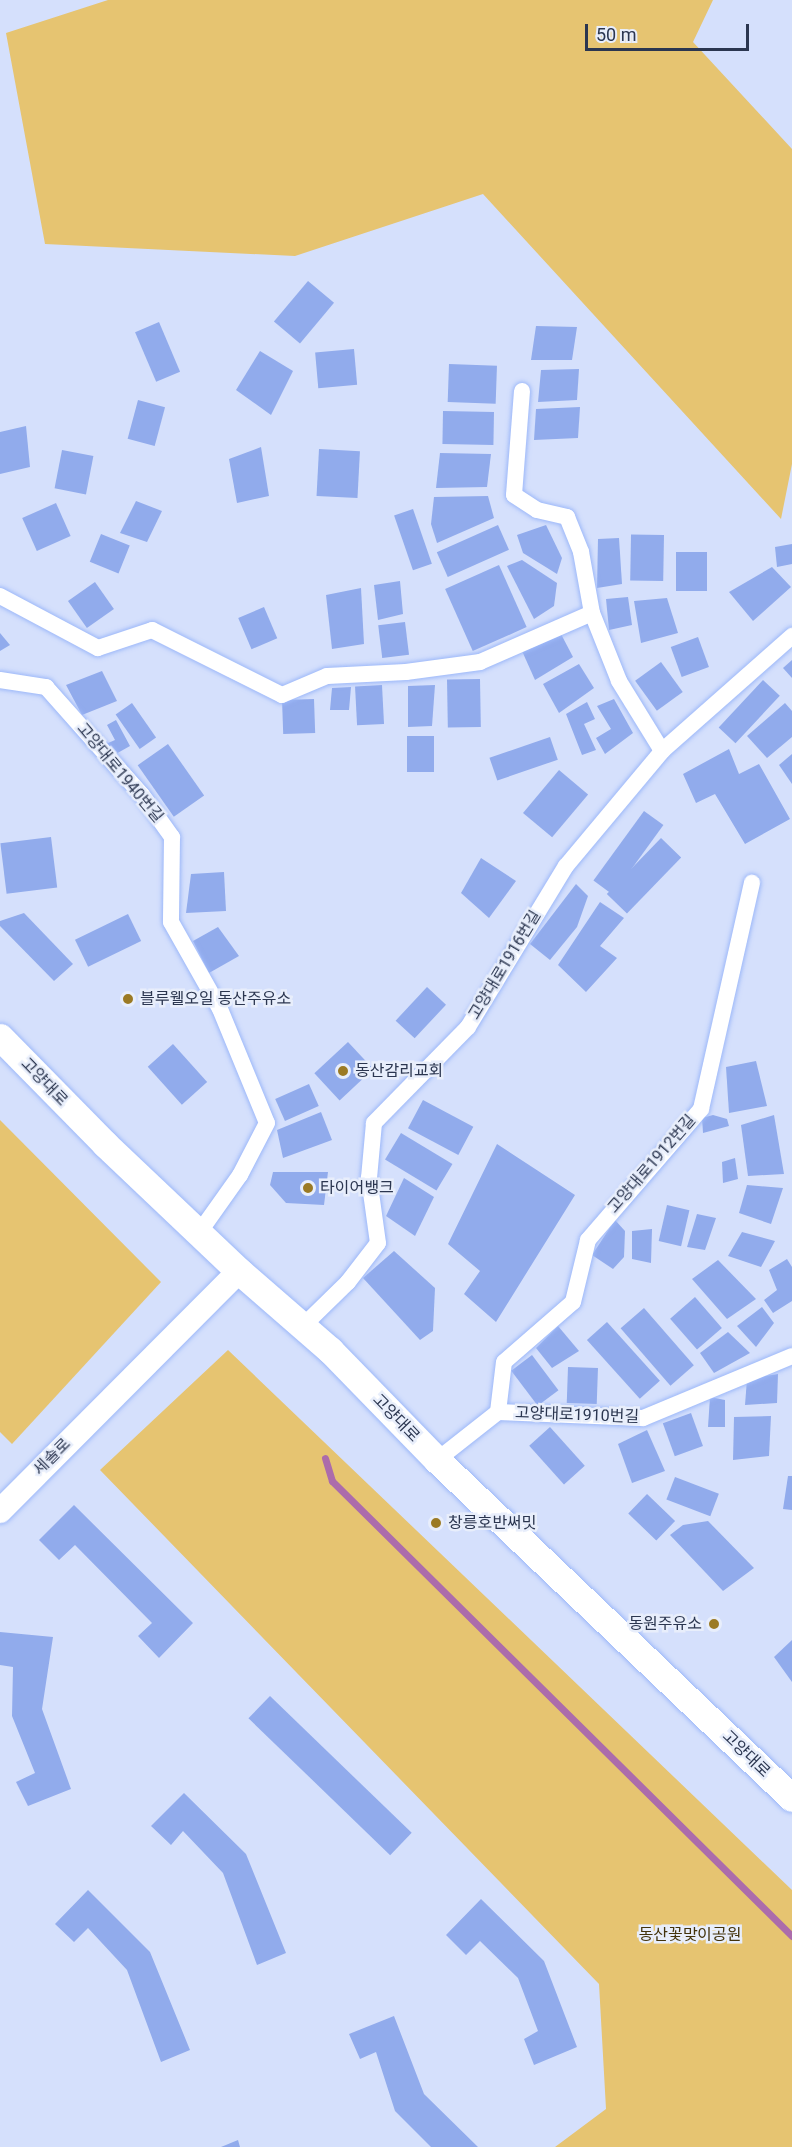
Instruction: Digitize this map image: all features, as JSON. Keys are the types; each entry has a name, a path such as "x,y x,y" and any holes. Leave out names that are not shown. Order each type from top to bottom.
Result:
{"main road":[{"name":"고양대로","path":"0,1037 199,1233 303,1326 437,1460 792,1798"}],"street":[{"path":"522,391 514,495 537,510 567,517 581,552 592,613 619,681 662,751"},
{"path":"0,596 98,648 152,630 282,695 327,676 406,672 480,662 592,613"},
{"name":"고양대로1916번길","path":"303,1326 348,1282 378,1243 369,1178 374,1123 468,1027 566,866 662,751 792,636"},
{"name":"고양대로1940번길","path":"0,680 46,687 142,795 172,837 171,922 220,1009 267,1123 240,1174 199,1233"},
{"name":"고양대로1912번길","path":"498,1412 504,1362 573,1302 588,1240 700,1109 752,883"},
{"name":"세솔로","path":"0,1511 152,1362 239,1271"},
{"name":"고양대로1910번길","path":"437,1460 498,1412 643,1418 792,1356"}],"green space":[{"path":"108,0 713,0 693,42 792,149 792,464 781,519 483,194 295,256 45,244 6,33"},
{"path":"0,1120 161,1282 12,1444 0,1432"},
{"name":"동산꽃맞이공원","path":"228,1350 792,1890 792,2147 555,2147 606,2109 599,1984 100,1470"}],"building":[{"path":"308,281 334,303 300,343 274,322"},
{"path":"159,322 180,372 156,382 135,332"},
{"path":"536,326 577,327 572,360 531,360"},
{"path":"354,349 357,385 318,388 315,352"},
{"path":"260,351 293,371 271,415 236,390"},
{"path":"449,364 497,366 496,404 448,402"},
{"path":"579,369 577,400 538,402 541,370"},
{"path":"138,400 165,407 155,446 128,439"},
{"path":"580,407 578,438 534,440 536,409"},
{"path":"443,411 494,412 493,445 442,444"},
{"path":"26,426 30,467 0,474 0,432"},
{"path":"261,447 269,496 237,503 229,459"},
{"path":"319,449 360,451 357,498 317,496"},
{"path":"62,450 93,456 86,494 55,488"},
{"path":"440,453 491,454 487,487 436,488"},
{"path":"488,496 494,518 437,543 431,524 434,497"},
{"path":"136,501 162,511 147,542 120,533"},
{"path":"56,503 71,536 37,551 22,518"},
{"path":"413,509 432,564 413,570 394,516"},
{"path":"498,525 509,550 448,577 437,552"},
{"path":"546,525 562,558 557,574 523,553 517,535"},
{"path":"101,534 130,546 119,573 90,562"},
{"path":"631,534 664,535 663,581 630,580"},
{"path":"619,538 622,584 597,588 598,539"},
{"path":"792,544 792,564 777,567 775,547"},
{"path":"676,552 707,552 707,591 676,591"},
{"path":"522,560 557,583 554,606 534,619 507,566"},
{"path":"499,565 527,627 473,651 445,589"},
{"path":"772,567 791,587 753,621 729,592"},
{"path":"400,581 403,614 378,620 374,585"},
{"path":"95,582 114,609 87,628 68,601"},
{"path":"361,588 364,644 332,649 326,595"},
{"path":"628,597 632,625 609,630 606,599"},
{"path":"667,598 678,633 641,643 634,601"},
{"path":"264,607 277,638 252,649 238,618"},
{"path":"405,622 409,655 382,658 378,625"},
{"path":"0,633 10,645 0,651"},
{"path":"561,634 573,657 535,680 522,651"},
{"path":"698,637 709,667 682,677 671,647"},
{"path":"792,660 792,678 783,668"},
{"path":"661,662 683,692 657,711 635,681"},
{"path":"579,664 594,688 559,713 543,684"},
{"path":"102,671 117,701 82,715 66,685"},
{"path":"480,679 481,727 448,728 447,680"},
{"path":"763,680 780,696 735,743 719,728"},
{"path":"382,685 384,724 357,725 355,686"},
{"path":"435,685 432,726 408,727 408,686"},
{"path":"351,687 349,710 330,710 332,688"},
{"path":"314,699 315,733 283,734 282,700"},
{"path":"614,699 633,733 605,754 596,738 611,729 597,706"},
{"path":"587,702 595,719 584,724 596,750 582,755 566,714"},
{"path":"132,703 156,737 140,749 116,714"},
{"path":"785,703 792,711 792,737 767,758 747,736"},
{"path":"116,720 130,746 114,755 106,744 115,740 107,725"},
{"path":"407,736 434,736 434,772 407,772"},
{"path":"550,737 558,760 497,781 489,758"},
{"path":"168,744 204,796 174,817 138,765"},
{"path":"729,749 739,774 759,764 790,819 745,844 715,794 696,803 683,774"},
{"path":"792,754 792,784 779,765"},
{"path":"559,770 588,794 552,837 523,813"},
{"path":"644,811 663,825 613,895 593,881"},
{"path":"51,837 57,888 7,894 0,843"},
{"path":"661,838 681,857 627,914 607,894"},
{"path":"481,858 516,881 489,918 461,893"},
{"path":"224,872 226,911 186,913 191,874"},
{"path":"576,884 588,896 577,927 550,960 530,944"},
{"path":"600,902 624,918 600,946 617,958 586,992 558,965"},
{"path":"24,913 73,964 54,981 0,926 0,921"},
{"path":"128,914 141,941 88,967 75,940"},
{"path":"218,927 239,956 209,973 193,941"},
{"path":"427,987 446,1005 415,1038 396,1021"},
{"name":"동산감리교회","path":"348,1042 373,1069 340,1100 314,1073"},
{"path":"173,1044 207,1082 182,1105 148,1067"},
{"path":"756,1061 767,1106 729,1113 726,1067"},
{"path":"309,1084 319,1106 285,1121 275,1099"},
{"path":"423,1100 473,1127 458,1155 408,1128"},
{"path":"321,1112 332,1140 283,1158 277,1130"},
{"path":"713,1115 727,1119 729,1126 703,1133 702,1118"},
{"path":"774,1115 784,1174 748,1176 741,1125"},
{"path":"401,1133 452,1164 436,1190 385,1160"},
{"path":"497,1144 575,1195 496,1322 464,1294 480,1271 448,1244"},
{"path":"735,1158 738,1179 723,1183 722,1162"},
{"path":"273,1172 328,1172 324,1205 286,1203 270,1185"},
{"path":"404,1178 434,1197 415,1236 386,1216"},
{"path":"747,1185 783,1188 771,1224 739,1213"},
{"path":"667,1205 689,1210 681,1246 659,1241"},
{"path":"697,1214 716,1218 705,1250 687,1247"},
{"path":"615,1220 625,1231 624,1257 613,1269 592,1255"},
{"path":"652,1229 651,1263 632,1259 632,1231"},
{"path":"742,1232 775,1241 761,1267 728,1256"},
{"path":"394,1251 435,1288 433,1331 420,1340 363,1278"},
{"path":"787,1259 792,1267 792,1301 773,1313 764,1300 777,1290 769,1270"},
{"path":"718,1260 756,1299 727,1319 692,1279"},
{"path":"695,1297 722,1328 697,1350 670,1319"},
{"path":"762,1307 774,1323 756,1347 737,1326"},
{"path":"644,1308 694,1365 670,1386 621,1328"},
{"path":"607,1322 660,1381 640,1399 587,1340"},
{"path":"558,1326 579,1351 552,1368 536,1348"},
{"path":"728,1332 750,1353 714,1373 700,1353"},
{"path":"532,1355 558,1390 538,1406 511,1371"},
{"path":"568,1367 598,1368 597,1404 567,1403"},
{"path":"778,1374 777,1403 745,1405 747,1379"},
{"path":"710,1397 725,1400 725,1427 708,1427"},
{"path":"691,1413 703,1446 675,1456 663,1423"},
{"path":"771,1416 769,1456 733,1460 734,1417"},
{"path":"550,1427 585,1466 564,1484 529,1446"},
{"path":"647,1430 665,1471 632,1483 618,1444"},
{"path":"788,1476 792,1476 792,1510 783,1509"},
{"path":"675,1477 719,1494 710,1516 666,1499"},
{"path":"647,1494 675,1521 656,1541 628,1513"},
{"path":"74,1505 193,1623 159,1658 138,1636 152,1623 75,1545 59,1560 39,1540"},
{"path":"708,1521 754,1568 723,1591 670,1535 683,1525"},
{"path":"0,1632 53,1637 42,1709 71,1789 28,1806 16,1782 35,1773 12,1716 13,1667 0,1665"},
{"path":"792,1640 792,1682 774,1657"},
{"path":"270,1696 412,1833 390,1855 248,1718"},
{"path":"184,1793 246,1854 286,1953 257,1965 223,1873 183,1831 171,1845 151,1826"},
{"path":"88,1890 150,1952 190,2050 161,2062 127,1970 88,1928 74,1942 55,1924"},
{"path":"481,1899 544,1961 577,2047 534,2065 524,2039 538,2031 518,1978 480,1941 466,1955 446,1935"},
{"path":"394,2016 424,2094 478,2147 431,2147 395,2111 376,2052 360,2059 349,2034"},
{"path":"238,2140 240,2147 221,2147"}],"waterway":[{"path":"325,1458 332,1481 792,1936"}],"place":[{"name":"블루웰오일 동산주유소","path":"128,999"},
{"name":"동산감리교회","path":"343,1071"},
{"name":"타이어뱅크","path":"308,1188"},
{"name":"창릉호반써밋","path":"436,1523"},
{"name":"동원주유소","path":"714,1624"}]}
